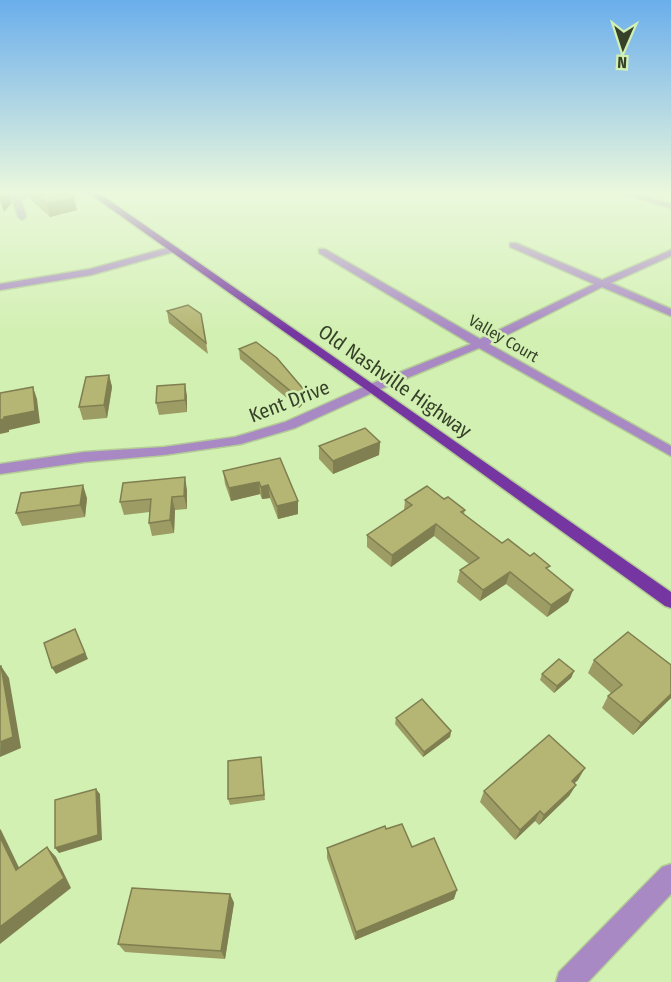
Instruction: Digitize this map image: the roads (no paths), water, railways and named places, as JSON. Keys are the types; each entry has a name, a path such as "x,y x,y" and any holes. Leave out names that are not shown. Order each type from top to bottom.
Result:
{"main road":[{"name":"Old Nashville Highway","path":"161,240 671,601"}],"street":[{"path":"513,245 671,313"},
{"path":"0,287 92,272 174,249"},
{"name":"Valley Court","path":"322,251 671,452"},
{"name":"Kent Drive","path":"0,469 84,457 164,451 236,441 290,425 372,388 480,344 601,284 671,253"},
{"path":"569,982 671,876"}]}
